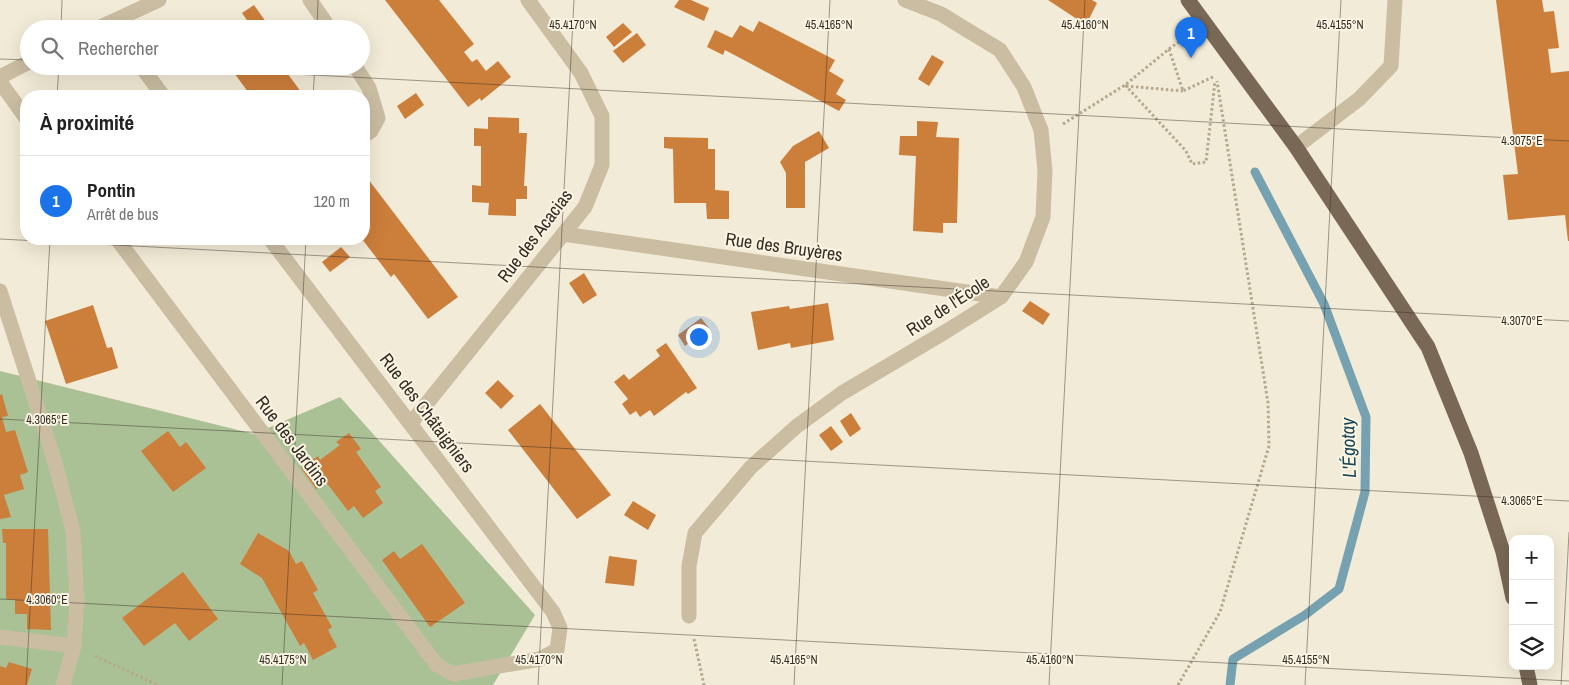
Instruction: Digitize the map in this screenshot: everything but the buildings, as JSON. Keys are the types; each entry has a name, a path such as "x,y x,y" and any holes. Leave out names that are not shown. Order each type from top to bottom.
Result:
{"main road":[{"path":"1188,0 1296,147 1428,347 1471,453 1504,552 1509,580"},
{"path":"1527,670 1530,685"}],"street":[{"path":"120,20 159,0"},
{"path":"310,0 324,20"},
{"name":"Rue des Acacias","path":"411,423 585,207 602,165 602,116 581,74 528,0"},
{"name":"Rue de l'École","path":"689,616 690,566 695,533 751,467 796,426 842,393 1001,297 1026,262 1043,217 1045,170 1041,130 1024,87 1000,50 941,14 905,0"},
{"path":"1296,147 1359,99 1391,66 1395,0"},
{"path":"0,77 20,67"},
{"path":"147,75 158,90"},
{"path":"361,75 370,90"},
{"path":"0,82 20,110"},
{"path":"370,91 378,118 370,131"},
{"name":"Rue des Bruyères","path":"563,234 1001,297"},
{"name":"Rue des Jardins","path":"122,245 437,665"},
{"name":"Rue des Châtaigniers","path":"275,245 552,612 560,628 557,650 540,658 453,674 437,665"},
{"path":"0,291 54,459 73,531 77,601 74,646 63,685"},
{"path":"0,637 74,646"}],"path":[{"path":"1041,130 1064,124 1125,85 1169,49 1183,91"},
{"path":"1125,85 1186,151 1192,164 1206,162 1216,75"},
{"path":"1125,85 1183,91 1216,75"},
{"path":"1178,685 1220,612 1269,446 1268,403 1216,75"},
{"path":"689,616 704,685"},
{"path":"74,646 158,685"}],"green space":[{"path":"0,371 254,434 340,397 535,615 493,685 0,685"}],"waterway":[{"name":"L'Égotay","path":"1230,685 1233,659 1305,615 1339,589 1365,492 1366,417 1324,304 1255,172"}],"place":[{"name":"Pontin","path":"1191,58"}]}
